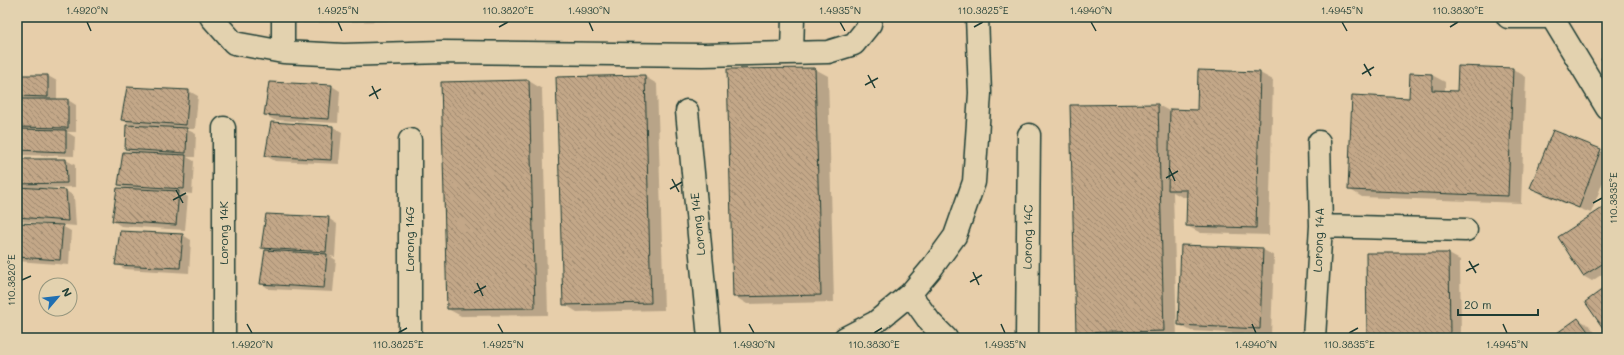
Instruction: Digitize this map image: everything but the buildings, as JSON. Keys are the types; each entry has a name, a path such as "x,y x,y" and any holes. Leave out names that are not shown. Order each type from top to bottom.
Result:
{"street":[{"path":"211,17 234,43 283,52 344,55 442,52 703,55 828,52 854,44 870,24 871,17"},
{"path":"283,17 283,52"},
{"path":"792,53 793,17"},
{"path":"844,338 876,322 910,294 931,270 955,236 974,182 980,93 977,17"},
{"path":"1508,17 1553,17 1607,108"},
{"name":"Lorong 14E","path":"687,111 709,338"},
{"name":"Lorong 14K","path":"224,128 224,338"},
{"name":"Lorong 14C","path":"1027,338 1029,135"},
{"name":"Lorong 14G","path":"410,140 410,338"},
{"name":"Lorong 14A","path":"1314,338 1321,226 1319,142"},
{"path":"1321,226 1466,230"},
{"path":"910,294 930,322 946,338"}]}
